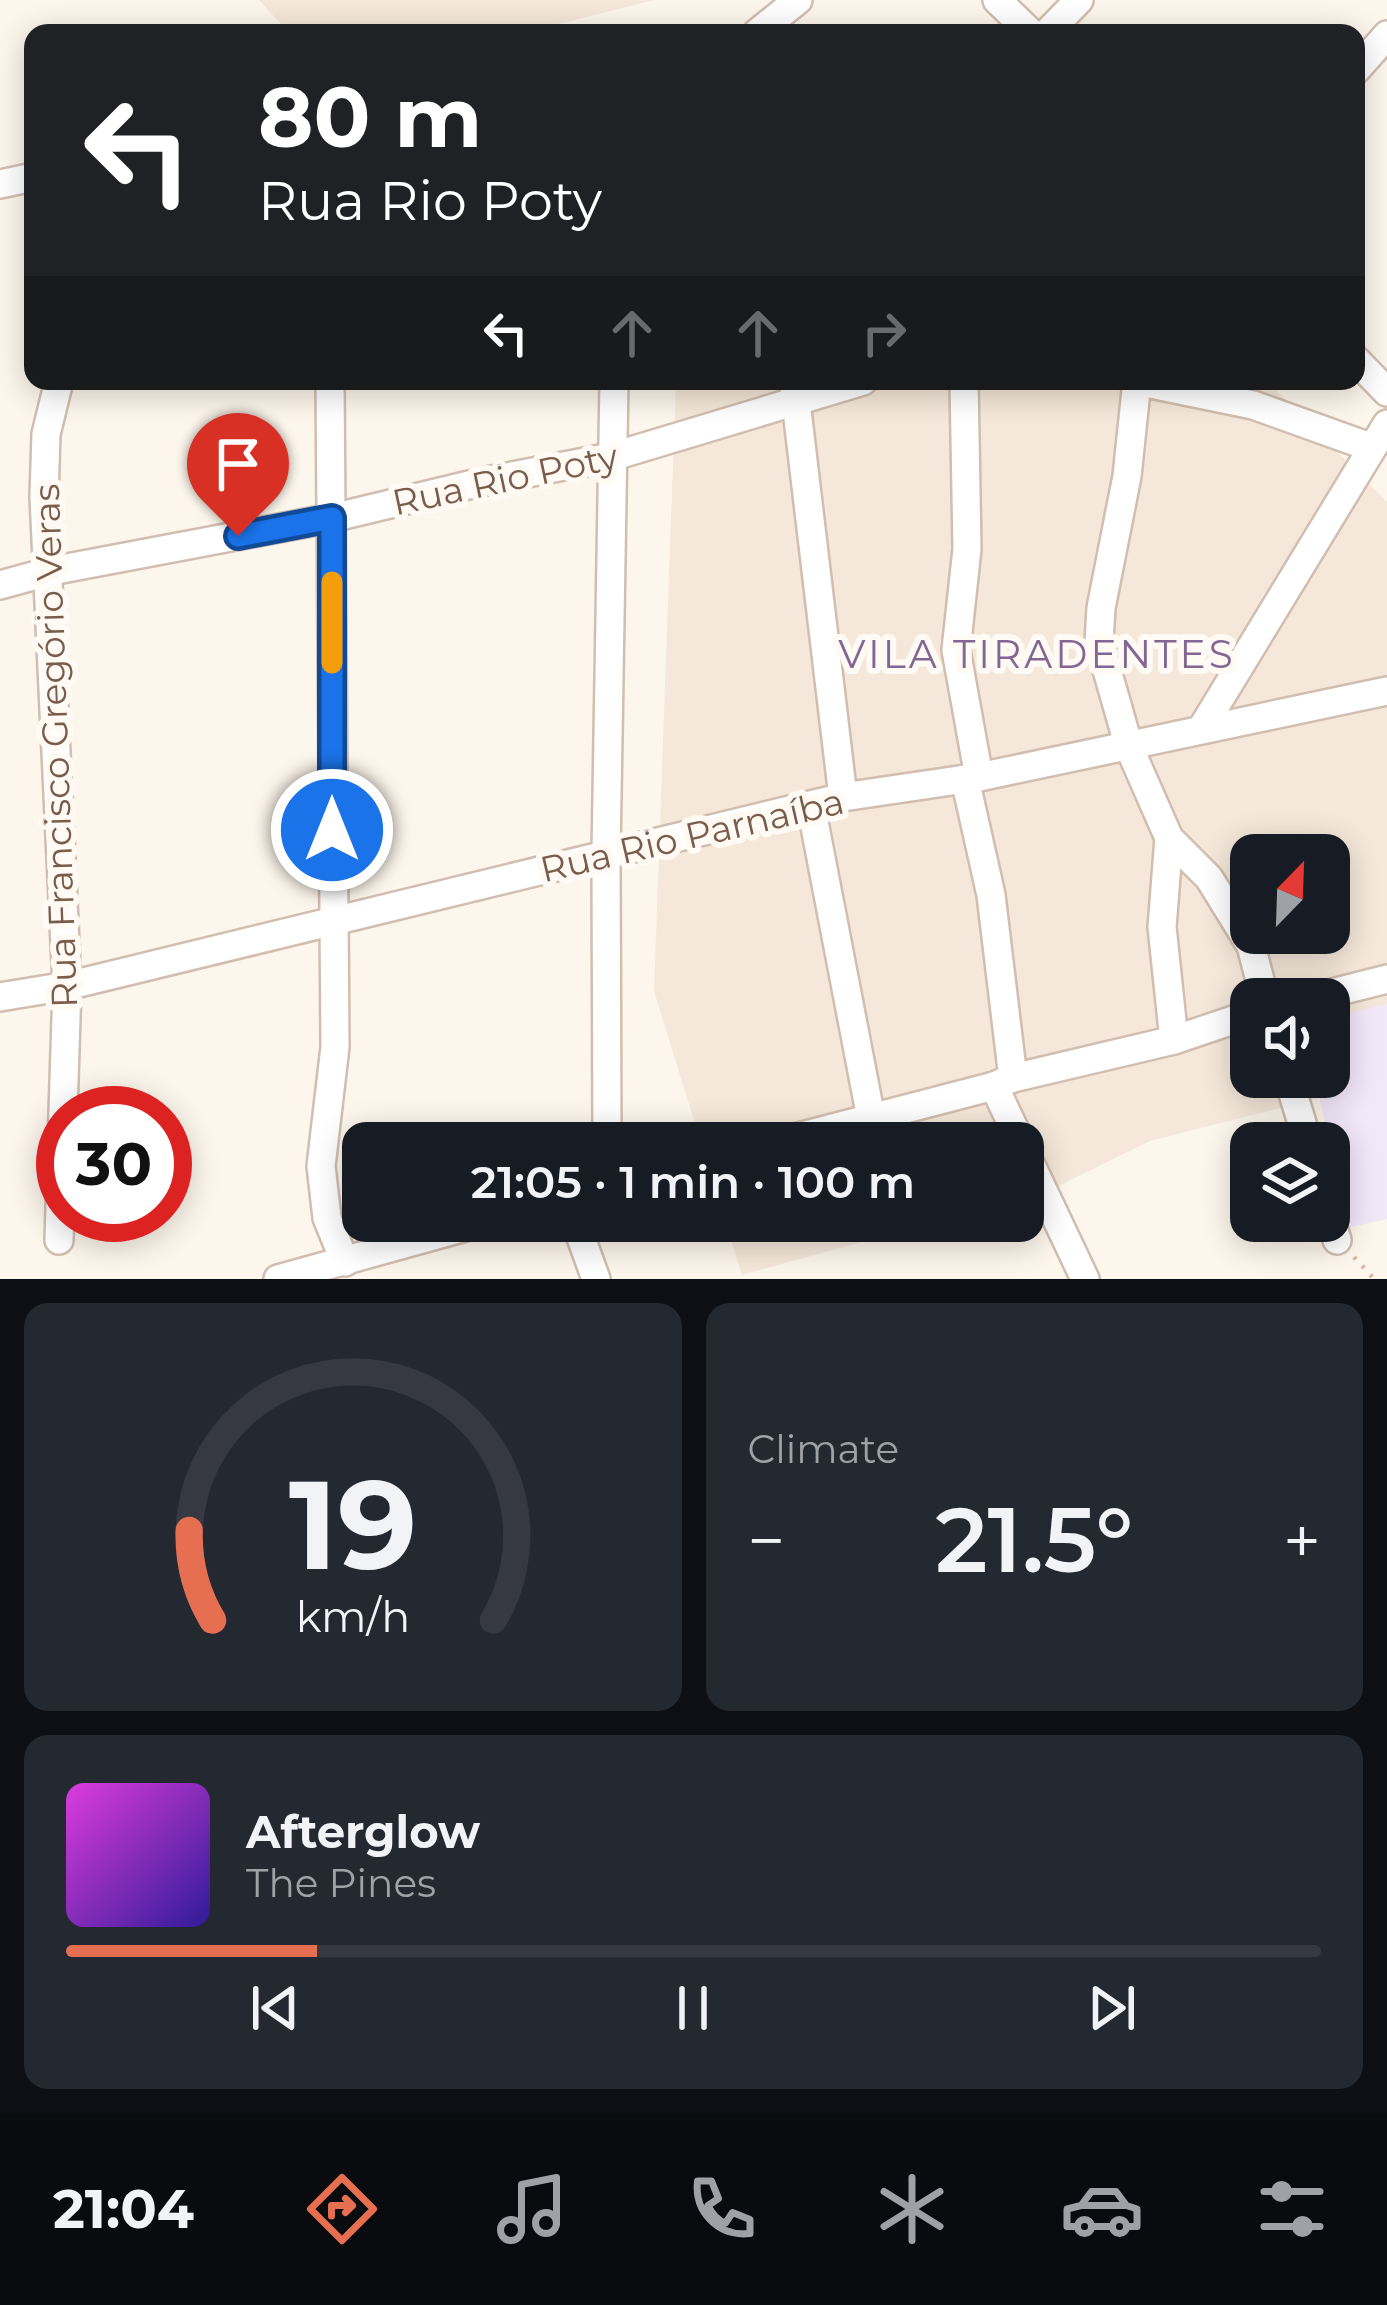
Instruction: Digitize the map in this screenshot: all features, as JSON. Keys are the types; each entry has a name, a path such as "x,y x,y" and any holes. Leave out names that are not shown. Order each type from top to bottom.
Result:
{"street":[{"path":"769,24 798,0"},
{"path":"997,0 1022,24"},
{"path":"1056,24 1078,0"},
{"path":"1365,60 1387,35"},
{"path":"1365,369 1387,392"},
{"name":"Rua Francisco Gregório Veras","path":"57,390 46,434 44,497 67,986 64,1086"},
{"path":"330,390 335,1047 321,1166 334,1270"},
{"path":"607,1122 614,390"},
{"path":"795,390 843,797"},
{"name":"Rua Rio Poty","path":"0,585 611,457 763,412 795,390"},
{"path":"964,390 967,549 956,650 991,895 1004,1082 1015,1122"},
{"path":"1136,390 1127,476 1100,608 1099,642 1129,747 1169,838 1209,878 1251,946 1259,978"},
{"path":"1180,390 1378,436 1202,728"},
{"name":"Rua Rio Parnaíba","path":"0,998 67,986 843,797 972,778 1387,691"},
{"path":"811,806 871,1118"},
{"path":"1169,838 1162,927 1174,1040"},
{"path":"1350,989 1387,980"},
{"path":"856,1122 1174,1040 1230,1021"},
{"path":"1044,1192 1085,1279"},
{"path":"278,1279 334,1270 422,1242"},
{"path":"583,1242 596,1279"}],"shaded area":[{"path":"259,0 654,0 559,24 281,24"},
{"name":"VILA TIRADENTES","path":"676,390 1276,390 1387,502 1387,1081 1350,1090 1350,978 1230,978 1230,1098 1320,1098 1150,1141 1044,1191 1044,1122 695,1122 654,991"},
{"path":"1387,1004 1387,1219 1351,1227 1350,1122 1325,1122 1319,1098 1350,1098 1350,1013"},
{"path":"732,1242 861,1242 742,1275"}],"slow traffic":[{"path":"332,582 332,663"}],"district":[{"name":"VILA TIRADENTES","path":"1037,654"}],"route":[{"path":"238,536 332,518 332,830"}]}
